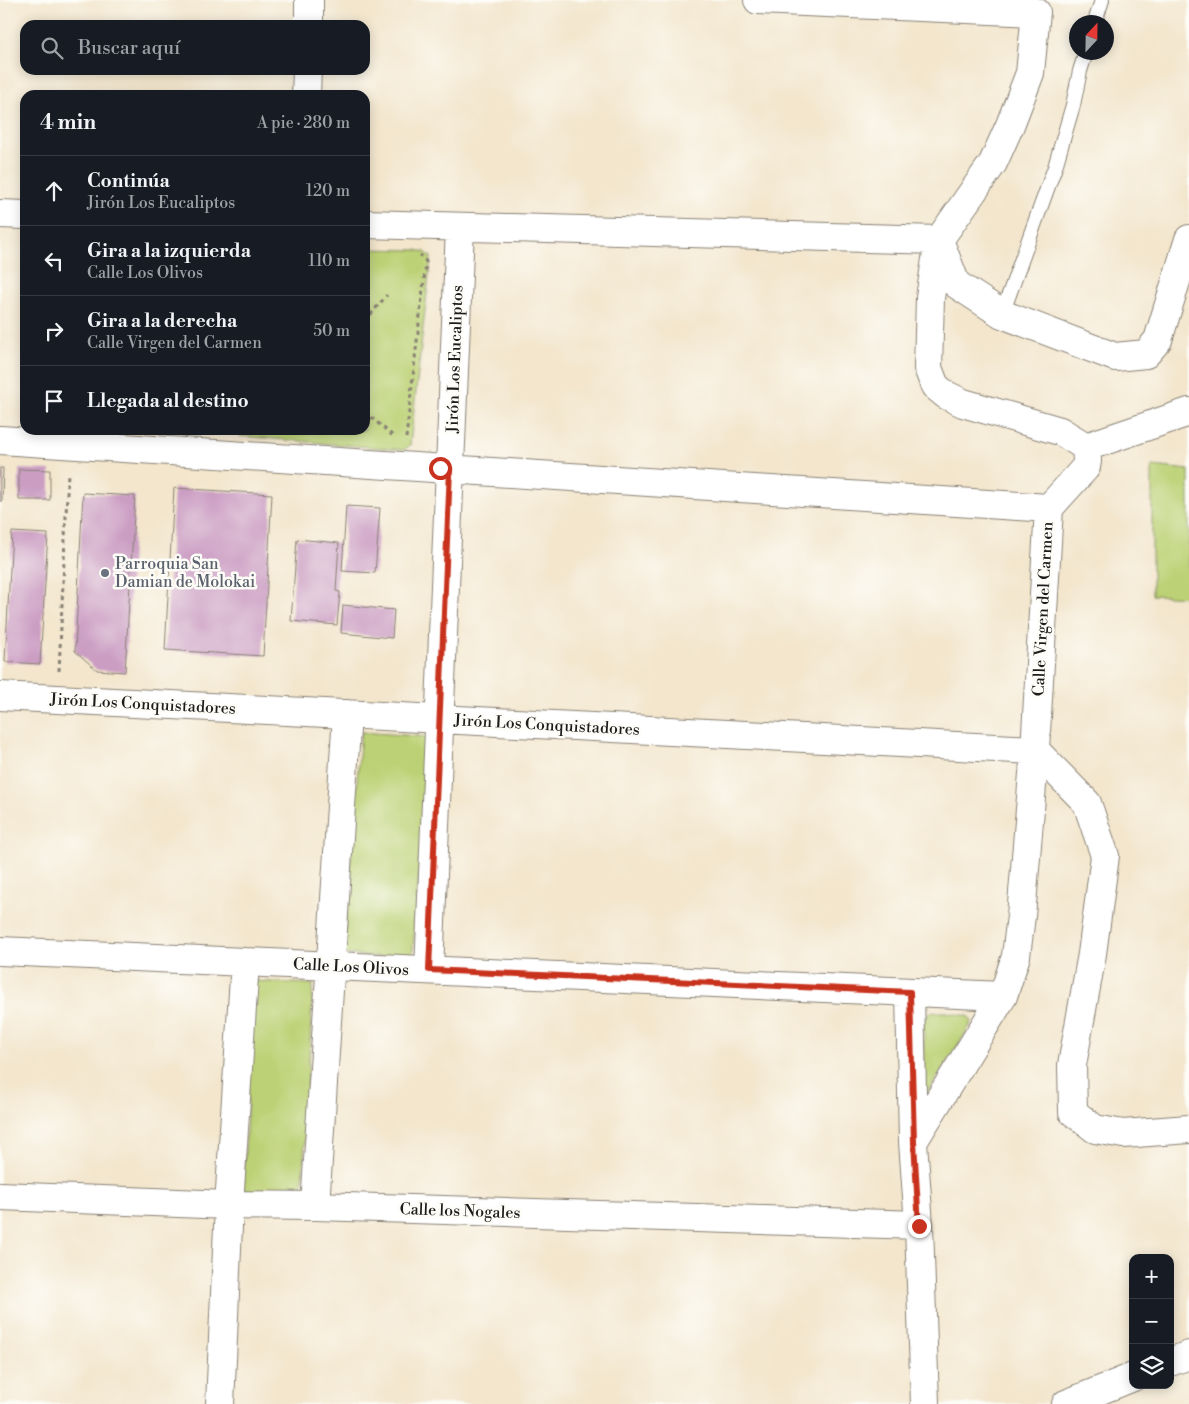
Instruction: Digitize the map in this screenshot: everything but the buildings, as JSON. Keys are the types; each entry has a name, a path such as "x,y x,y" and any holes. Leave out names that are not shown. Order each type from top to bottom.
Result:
{"street":[{"path":"309,20 310,0"},
{"path":"758,0 1036,12 1030,73 1010,125 993,163 939,240 930,298 928,368 934,386 946,395 963,403 1060,431 1086,447 1189,412"},
{"path":"306,90 307,75"},
{"path":"0,214 20,214"},
{"path":"370,224 939,240"},
{"name":"Jirón Los Eucaliptos","path":"429,970 460,227"},
{"path":"939,240 956,284 1002,314 1115,357 1146,354 1158,340 1189,240"},
{"path":"0,440 86,440 450,469 1049,508"},
{"name":"Calle Virgen del Carmen","path":"914,1142 1003,996 1016,956 1035,750 1049,508 1086,467 1086,447"},
{"name":"Jirón Los Conquistadores","path":"0,696 1035,750"},
{"path":"315,1206 347,714"},
{"path":"1035,750 1087,803 1105,856 1092,954 1072,1065 1072,1112 1095,1129 1123,1134 1189,1129"},
{"name":"Calle Los Olivos","path":"0,952 1003,996"},
{"path":"220,1404 229,1204 244,962"},
{"path":"910,992 925,1404"},
{"name":"Calle los Nogales","path":"0,1196 919,1226"},
{"path":"1174,1361 1189,1355"},
{"path":"1066,1404 1129,1379"}],"lane":[{"path":"1097,15 1102,0"},
{"path":"1002,314 1055,167 1083,60"}],"path":[{"path":"403,443 405,440 426,262 424,258 416,254"},
{"path":"370,315 387,295"},
{"path":"58,699 86,440"}],"green space":[{"path":"370,249 416,250 425,252 431,257 410,445 404,450 240,436 370,435"},
{"path":"1152,466 1189,470 1189,597 1152,595"},
{"path":"361,732 430,737 412,960 343,954"},
{"path":"254,981 313,984 302,1194 243,1190"},
{"path":"930,1012 946,1012 968,1016 971,1020 970,1026 926,1095 923,1091 924,1021 925,1016"}],"place":[{"name":"Parroquia San Damian de Molokai","path":"105,573"}],"route":[{"path":"440,468 450,469 429,970 910,992 914,1142 919,1226"}]}
